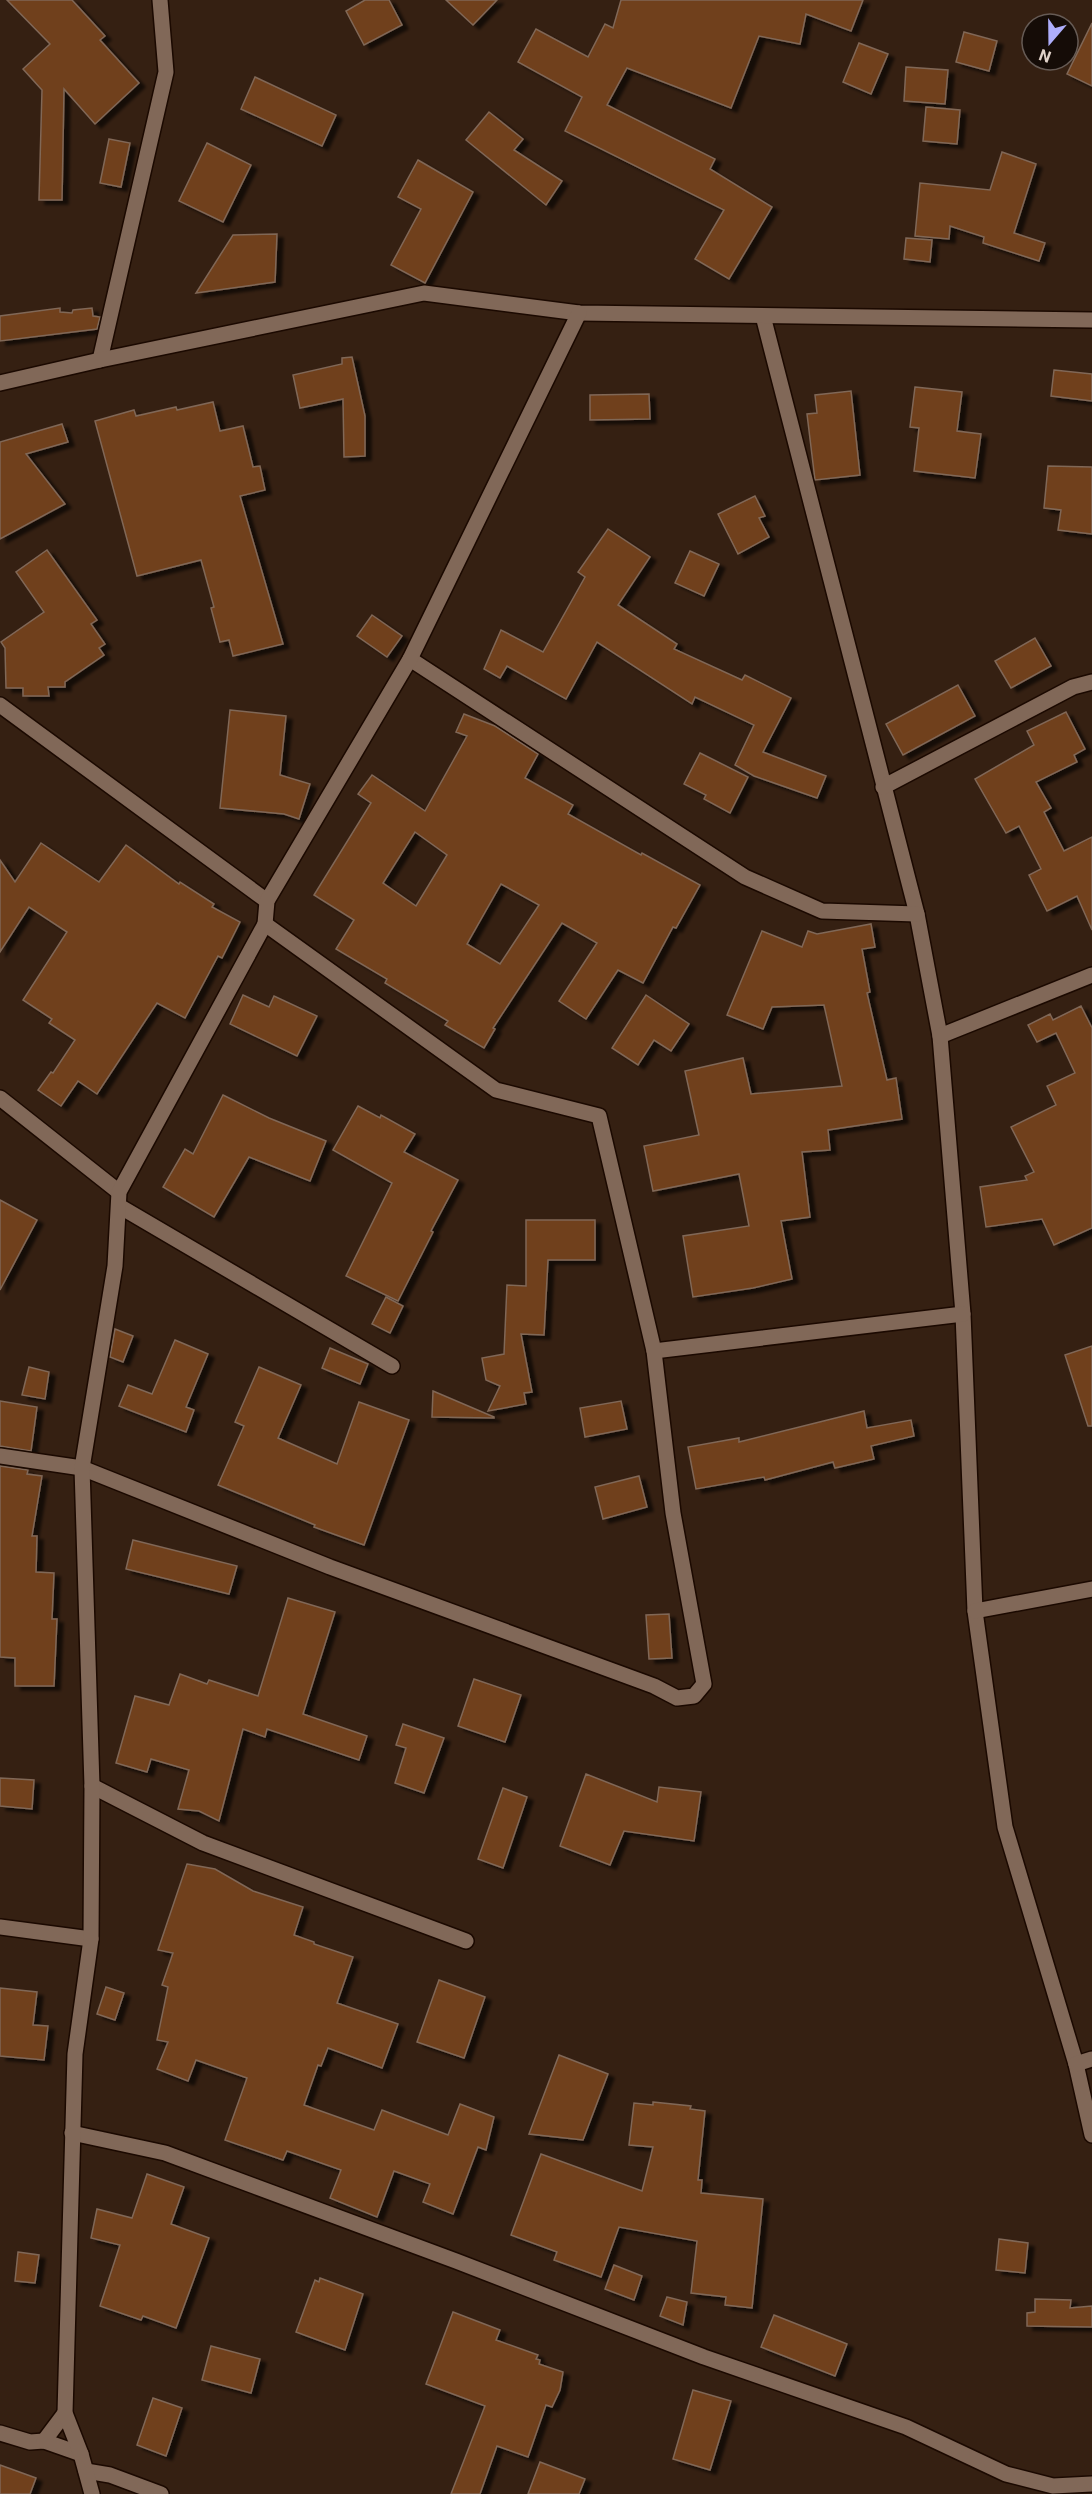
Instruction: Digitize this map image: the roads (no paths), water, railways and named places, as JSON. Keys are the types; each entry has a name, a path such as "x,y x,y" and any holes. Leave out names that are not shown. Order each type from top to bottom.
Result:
{"street":[{"path":"100,360 166,72 160,0"},
{"path":"0,383 424,293 579,313 1092,320"},
{"path":"92,2494 81,2454 65,2413 75,2054 91,1939 92,1786 82,1468 115,1266 119,1199 265,924 267,901 410,659 579,313"},
{"path":"763,316 917,914 940,1036 963,1314 975,1611 1005,1827 1076,2064 1092,2135"},
{"path":"410,659 745,877 822,911 917,914"},
{"path":"884,787 1073,687 1092,682"},
{"path":"0,705 267,901"},
{"path":"0,1456 82,1468 330,1567 654,1686 677,1698 694,1696 704,1684 673,1513 654,1351 599,1116 496,1090 265,924"},
{"path":"940,1036 1092,975"},
{"path":"0,1098 119,1199 392,1366"},
{"path":"654,1351 963,1314"},
{"path":"975,1611 1092,1588"},
{"path":"92,1786 203,1843 466,1941"},
{"path":"0,1927 91,1939"},
{"path":"1076,2064 1092,2059"},
{"path":"72,2133 165,2153 704,2357 906,2427 1006,2474 1053,2486 1092,2484"},
{"path":"44,2441 65,2413"},
{"path":"0,2433 30,2442 44,2441 81,2454"},
{"path":"86,2471 110,2475 161,2494"}]}
